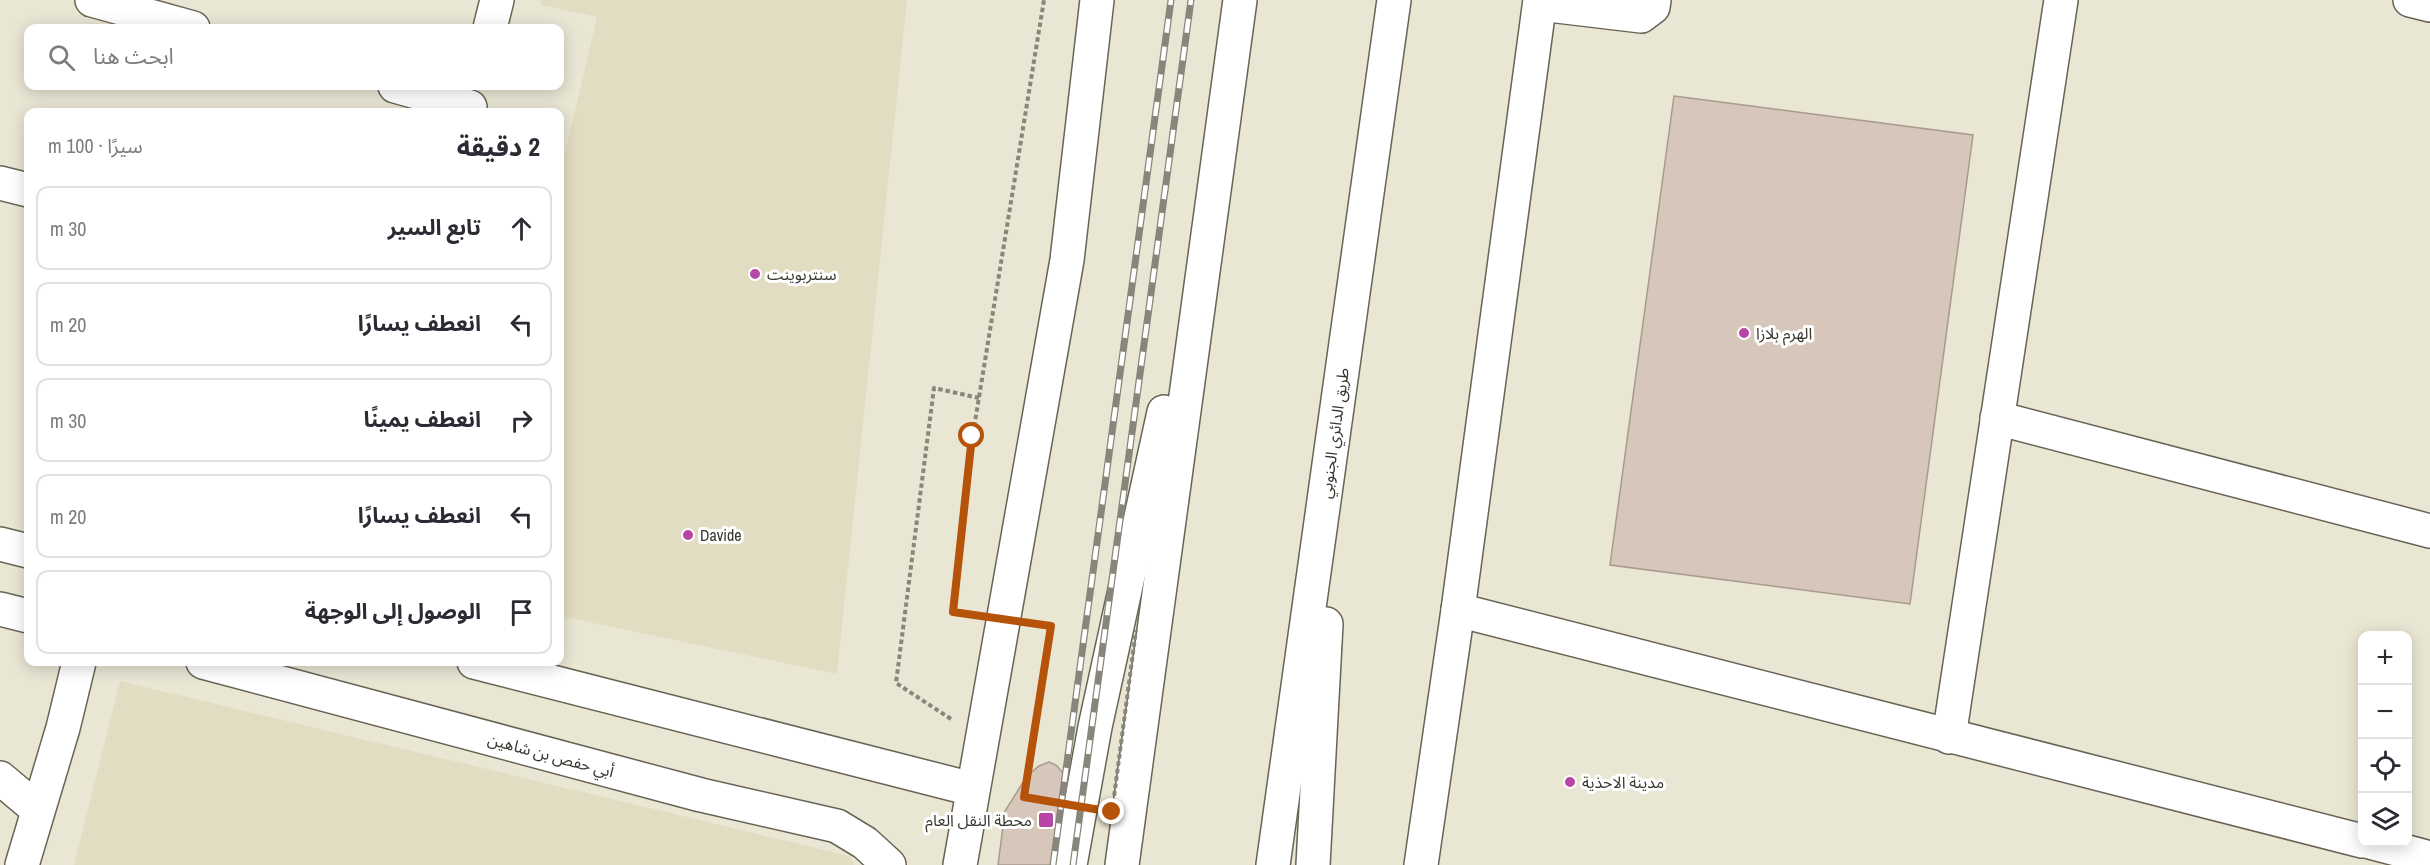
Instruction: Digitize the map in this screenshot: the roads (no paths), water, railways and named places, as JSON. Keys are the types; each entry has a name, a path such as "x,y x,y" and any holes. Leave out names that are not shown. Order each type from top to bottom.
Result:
{"main road":[{"path":"92,0 179,24"},
{"path":"491,24 497,0"},
{"path":"960,865 1067,260 1097,0"},
{"path":"1122,865 1240,0"},
{"name":"طريق الدائري الجنوبي","path":"1273,865 1394,0"},
{"path":"1421,865 1458,610 1540,2 1641,16 1653,7 1654,0"},
{"path":"1949,737 2061,0"},
{"path":"2410,0 2430,5"},
{"path":"414,90 472,102"},
{"path":"1070,865 1095,727 1215,182"},
{"path":"0,183 24,189"},
{"path":"1313,865 1338,402"},
{"path":"1997,418 2430,531"},
{"path":"0,544 24,550"},
{"path":"0,609 24,615"},
{"path":"1458,610 2358,840"},
{"path":"22,865 63,728 78,666"},
{"name":"أبي حفص بن شاهين","path":"218,666 701,795 837,826 865,843 889,865"},
{"path":"490,666 972,789"},
{"path":"0,778 37,809"},
{"path":"2386,847 2430,858"}],"railway":[{"path":"1053,865 1171,0"},
{"path":"1073,865 1191,0"}],"place":[{"name":"سنتربوينت","path":"755,274"},
{"name":"الهرم بلازا","path":"1744,333"},
{"name":"Davide","path":"688,535"},
{"name":"مدينة الاحذية","path":"1570,782"},
{"name":"محطة النقل العام","path":"1046,820"}]}
